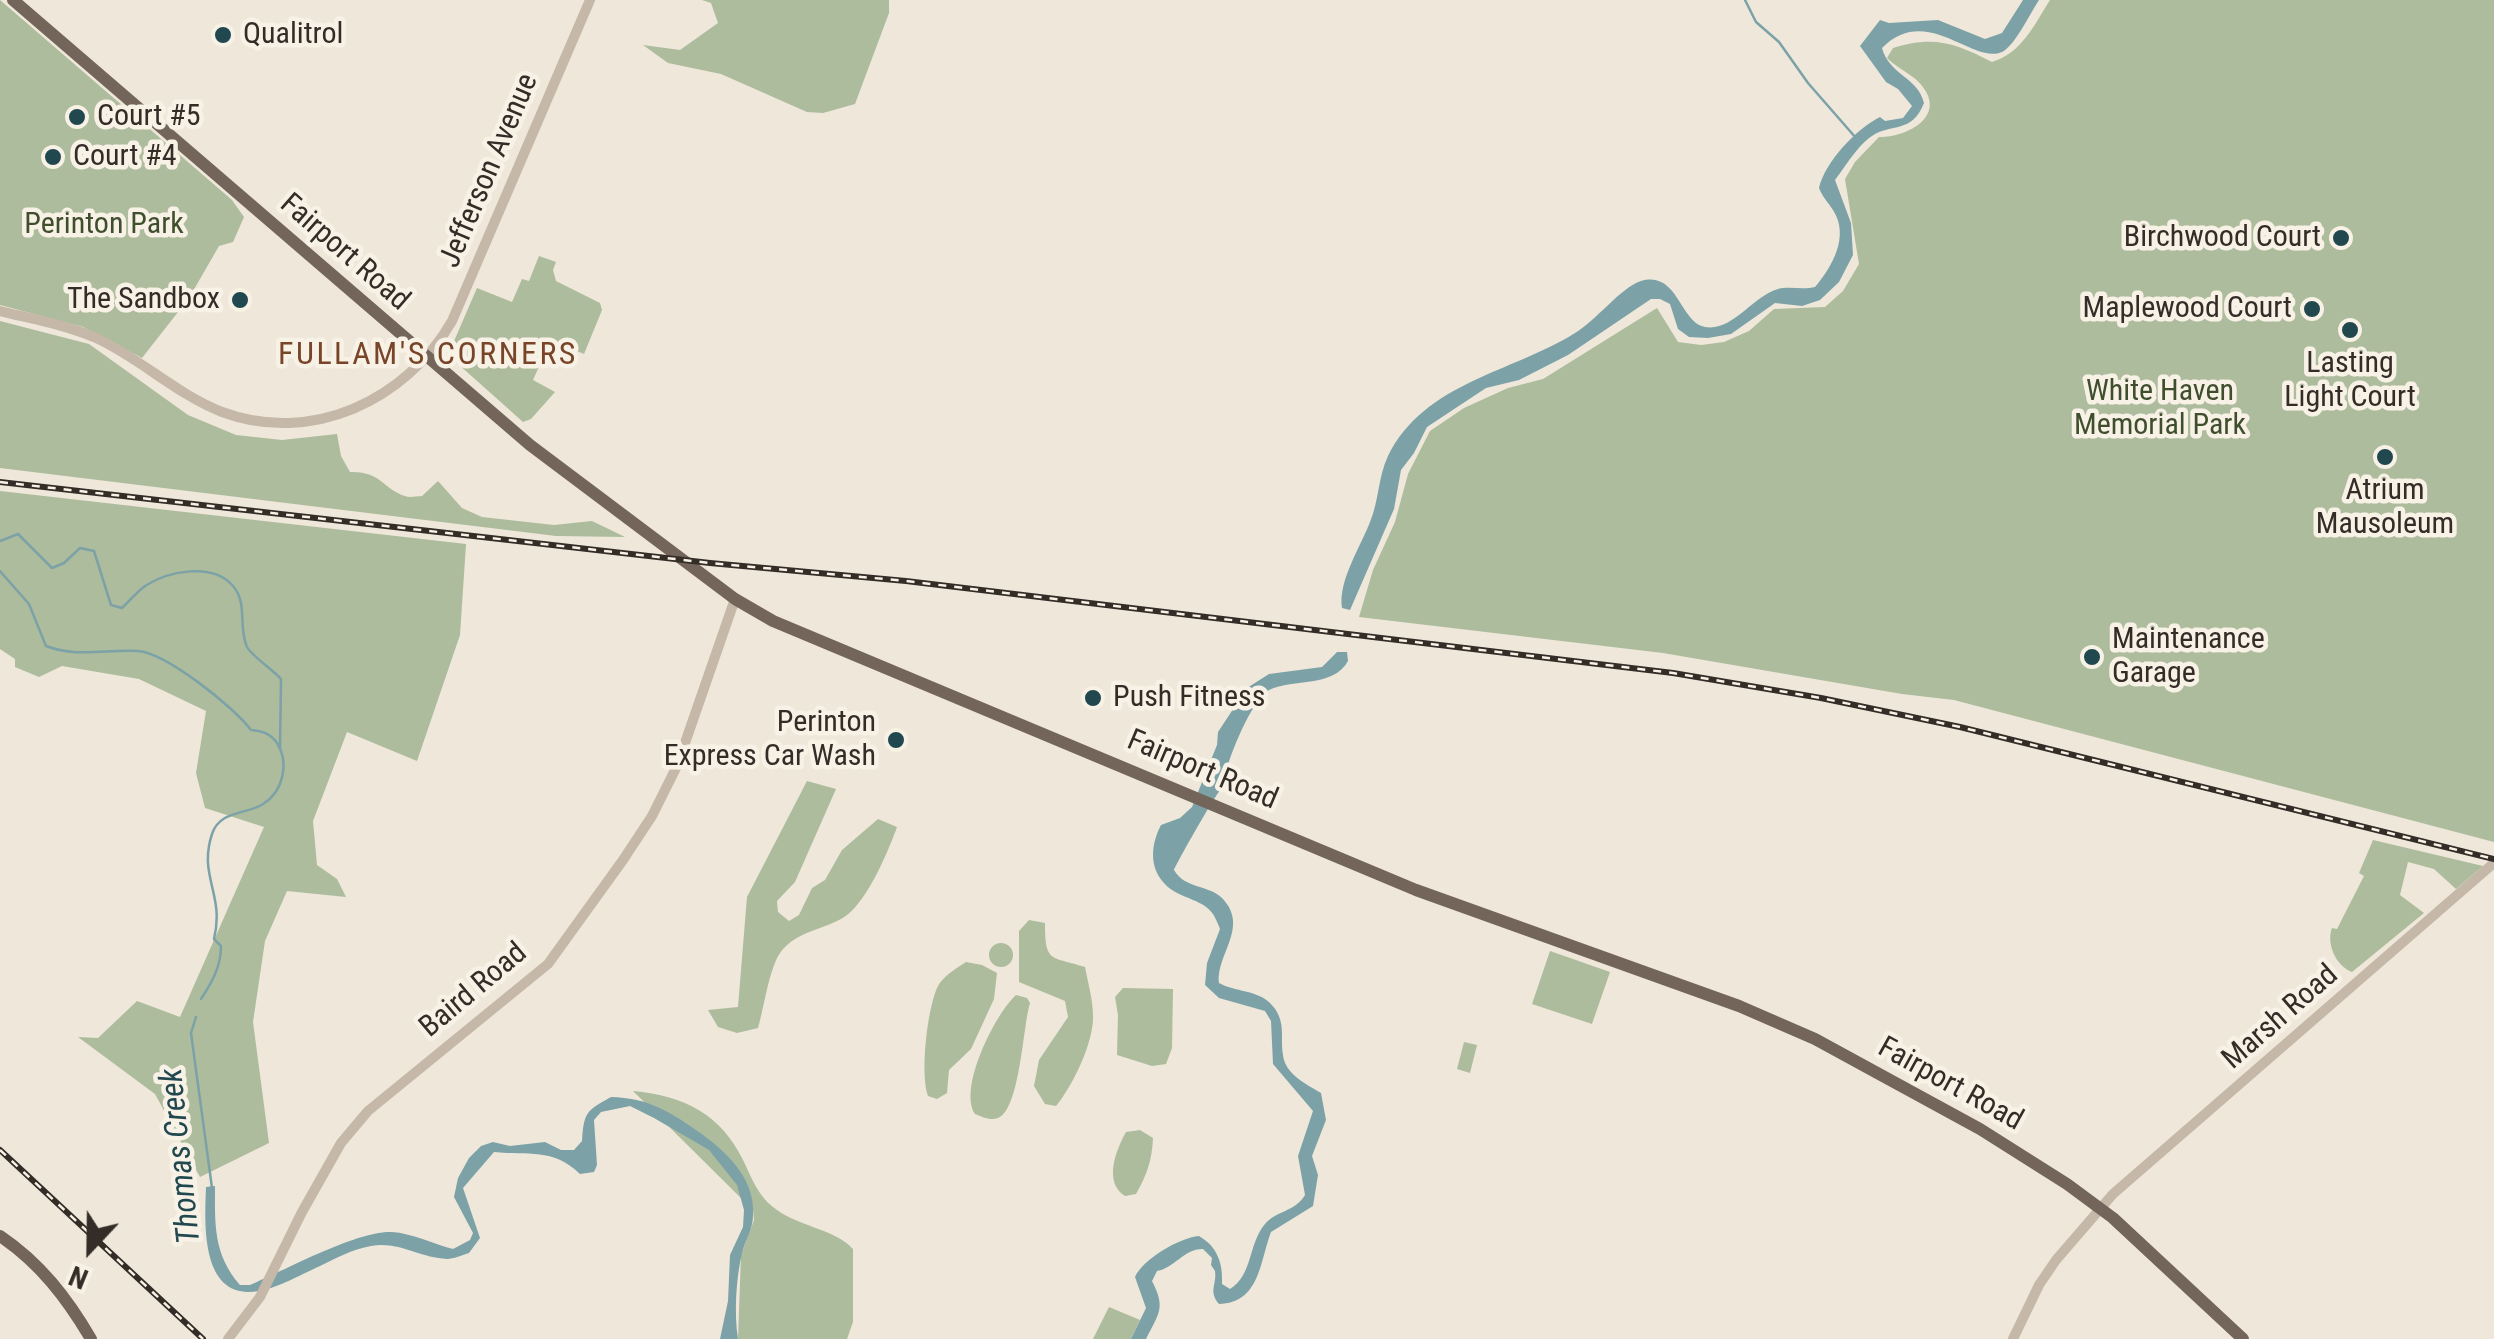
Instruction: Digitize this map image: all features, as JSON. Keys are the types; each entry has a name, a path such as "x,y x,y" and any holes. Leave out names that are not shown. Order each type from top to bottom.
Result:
{"main road":[{"name":"Fairport Road","path":"14,0 426,357 582,486 735,599 805,634 1416,890 1768,1017 1994,1137 2100,1208 2242,1339"},
{"path":"0,1236 58,1287 92,1339"}],"street":[{"name":"Jefferson Avenue","path":"0,311 97,338 222,412 276,423 301,423 360,407 393,388 426,357 452,322 590,0"},
{"name":"Baird Road","path":"228,1339 260,1297 334,1153 368,1111 548,964 623,860 652,816 677,766 735,599"},
{"name":"Marsh Road","path":"2013,1339 2039,1285 2100,1208 2494,863"}],"green space":[{"name":"Perinton Park","path":"0,0 232,200 244,217 233,242 219,246 189,298 142,358 83,327 0,305"},
{"path":"702,0 889,0 889,13 855,104 823,113 807,112 721,74 668,63 643,45 680,50 718,23 711,3"},
{"name":"White Haven Memorial Park","path":"2050,0 2494,0 2494,842 1954,700 1663,653 1359,617 1373,570 1395,522 1408,474 1430,431 1464,408 1508,388 1543,379 1657,308 1678,342 1701,345 1724,342 1749,331 1774,309 1825,307 1843,291 1859,264 1845,179 1879,137 1909,130 1929,110 1921,85 1887,58 1893,48 1920,42 1944,43 1992,62 2019,45"},
{"path":"539,256 556,262 556,281 600,303 602,310 584,354 551,340 533,380 555,392 531,419 523,422 448,355 477,288 512,302 522,279 529,281"},
{"path":"0,321 89,344 188,415 236,435 282,440 337,434 341,456 350,472 369,474 405,496 422,496 438,481 462,508 482,517 554,525 592,521 625,537 556,536 0,468"},
{"path":"0,491 466,544 460,635 417,761 347,732 313,821 317,865 337,879 346,897 287,891 265,941 253,1022 269,1143 200,1177 155,1094 78,1037 98,1038 137,1001 180,1017 264,827 205,808 196,773 206,711 139,679 62,666 39,677 15,667 15,659 0,649"},
{"path":"807,781 836,789 795,882 777,901 778,912 789,921 799,915 812,888 825,880 842,850 878,819 897,827 855,908 839,920 794,939 780,953 758,1028 737,1033 718,1027 708,1010 738,1007 747,897"},
{"path":"2373,840 2483,866 2456,889 2434,869 2408,862 2400,895 2424,913 2352,972 2337,960 2330,934 2332,928 2337,929 2364,876 2359,873"},
{"path":"1029,920 1045,923 1046,945 1052,956 1085,967 1092,1004 1086,1051 1056,1106 1045,1104 1034,1086 1039,1060 1068,1017 1065,1001 1019,982 1019,931"},
{"path":"1001,943 1013,955 1001,967 989,955"},
{"path":"1550,951 1610,972 1592,1024 1532,1004"},
{"path":"966,962 997,973 994,999 971,1049 949,1070 947,1093 937,1099 928,1096 926,1086 930,1011 939,984"},
{"path":"1123,988 1173,989 1172,1048 1166,1064 1152,1066 1117,1055 1115,997"},
{"path":"1016,995 1030,1003 1016,1084 1005,1112 998,1118 986,1118 975,1114 971,1102 975,1070 989,1034"},
{"path":"1464,1042 1477,1045 1470,1073 1457,1069"},
{"path":"633,1091 669,1097 699,1110 735,1145 768,1203 793,1219 836,1236 853,1249 853,1322 847,1339 738,1339 741,1255 754,1220 753,1210"},
{"path":"1140,1130 1153,1138 1150,1160 1136,1194 1125,1196 1114,1183 1115,1156 1126,1132"},
{"path":"1109,1307 1140,1320 1131,1339 1093,1339"}],"water":[{"path":"2023,0 2039,0 2017,37 2002,52 1977,51 1948,38 1916,31 1899,36 1882,48 1891,64 1916,87 1924,103 1907,124 1867,140 1835,180 1851,223 1853,255 1839,282 1820,300 1802,306 1775,303 1731,334 1708,338 1689,337 1678,329 1670,304 1651,299 1568,355 1519,380 1486,388 1427,427 1401,470 1394,509 1350,610 1342,608 1346,576 1373,514 1388,456 1404,431 1424,411 1471,382 1575,333 1641,281 1663,283 1690,317 1705,327 1724,324 1778,289 1815,287 1833,261 1840,230 1819,188 1822,178 1843,147 1871,122 1880,117 1885,121 1903,118 1912,106 1886,82 1860,46 1880,20 1938,20 1985,39 2002,33"},
{"path":"1337,652 1347,652 1348,661 1333,675 1279,686 1262,696 1240,735 1222,788 1174,870 1184,880 1222,898 1230,909 1233,930 1219,983 1270,1003 1281,1022 1288,1068 1321,1093 1326,1120 1312,1156 1318,1175 1313,1206 1271,1232 1251,1288 1233,1302 1219,1304 1216,1299 1212,1258 1203,1249 1157,1271 1152,1281 1160,1304 1157,1316 1146,1339 1131,1339 1146,1308 1135,1277 1153,1257 1199,1236 1215,1251 1222,1284 1230,1289 1243,1276 1265,1224 1305,1195 1298,1156 1313,1111 1273,1064 1271,1021 1265,1011 1219,998 1205,985 1207,963 1220,929 1209,909 1164,884 1155,868 1153,851 1161,825 1180,818 1192,807 1217,745 1218,732 1247,688 1269,674 1322,667"},
{"path":"611,1097 656,1106 676,1117 718,1147 744,1177 753,1202 753,1216 738,1274 738,1339 720,1339 728,1301 730,1255 743,1227 744,1210 737,1185 709,1150 630,1106 601,1112 594,1120 594,1172 580,1174 560,1160 540,1154 494,1152 463,1188 480,1238 469,1253 447,1259 391,1246 371,1246 256,1292 232,1288 213,1266 206,1234 206,1187 215,1186 220,1250 240,1285 250,1285 341,1244 377,1233 407,1234 453,1249 470,1240 473,1233 454,1197 458,1178 481,1146 493,1142 510,1146 545,1142 561,1150 574,1150 582,1141 588,1113"}],"waterway":[{"path":"1745,0 1756,22 1779,42 1808,83 1856,138"},
{"path":"0,541 18,534 52,568 80,548 94,551 111,605 122,608 145,586 166,576 202,571 224,578 238,593 247,647 281,679 280,748"},
{"name":"Thomas Creek","path":"0,571 29,604 46,646 69,652 150,654 199,683 251,730 272,737 281,751 282,776 276,792 263,804 227,817 212,834 208,862 216,910 214,939 221,946 221,954 201,999"},
{"name":"Thomas Creek","path":"196,1017 191,1033 212,1188"}],"railway":[{"path":"0,482 710,563 906,581 1673,673 1960,727 2494,859"},
{"path":"0,1150 203,1339"}],"place":[{"name":"Qualitrol","path":"223,35"},
{"name":"Court #5","path":"77,117"},
{"name":"Court #4","path":"53,157"},
{"name":"Birchwood Court","path":"2341,238"},
{"name":"The Sandbox","path":"240,300"},
{"name":"Maplewood Court","path":"2312,309"},
{"name":"Lasting Light Court","path":"2350,330"},
{"name":"Atrium Mausoleum","path":"2385,457"},
{"name":"Maintenance Garage","path":"2092,657"},
{"name":"Push Fitness","path":"1093,698"},
{"name":"Perinton Express Car Wash","path":"896,740"}],"district":[{"name":"FULLAM'S CORNERS","path":"428,356"}]}
